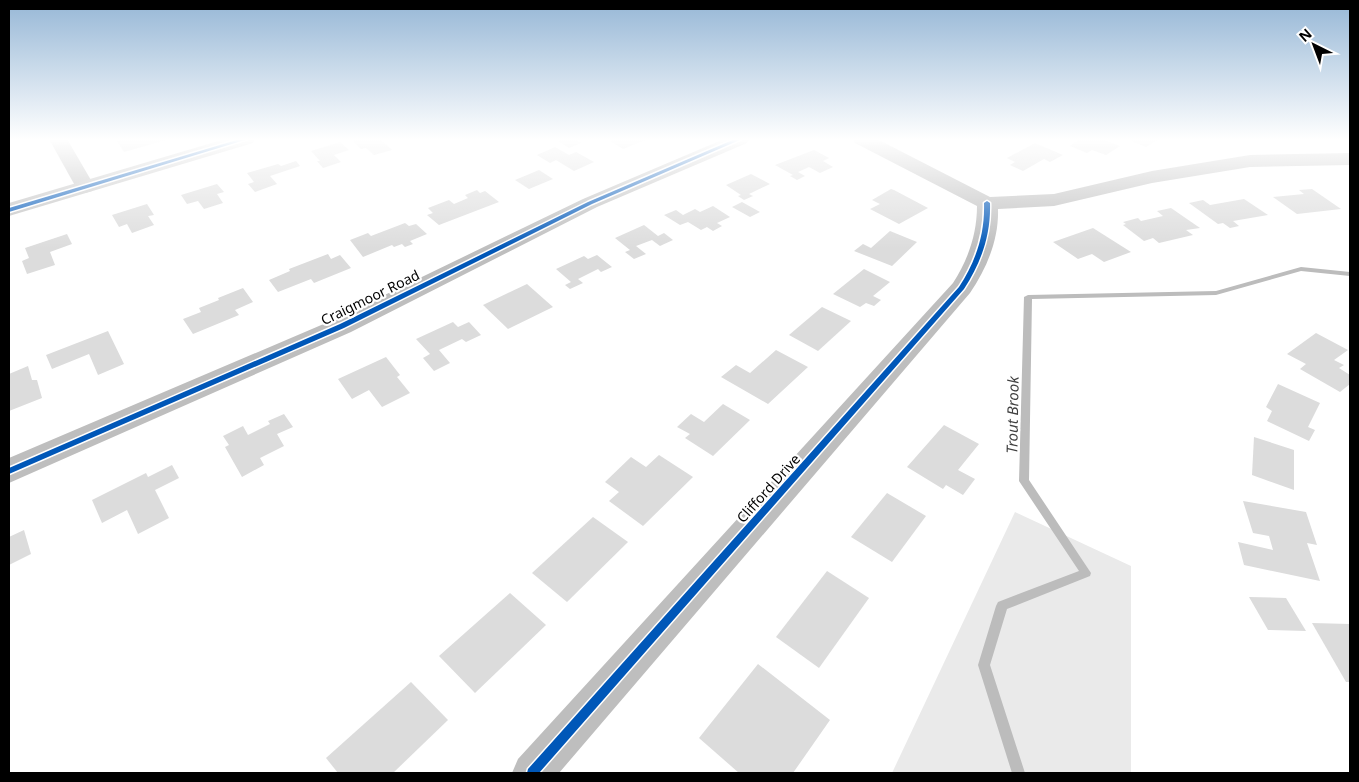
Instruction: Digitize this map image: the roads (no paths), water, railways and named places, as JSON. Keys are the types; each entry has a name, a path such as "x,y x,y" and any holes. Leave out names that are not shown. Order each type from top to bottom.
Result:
{"main road":[{"path":"9,210 123,175"}],"street":[{"path":"78,175 84,187"},
{"name":"Craigmoor Road","path":"9,471 342,326 590,203 654,175"},
{"path":"933,175 987,203 1054,200 1158,175"},
{"name":"Clifford Drive","path":"532,773 962,288 975,268 981,250 988,218 987,203"}],"waterway":[{"name":"Trout Brook","path":"1018,773 984,665 1002,606 1086,573 1024,481 1028,297 1216,293 1301,269 1350,274"}]}
